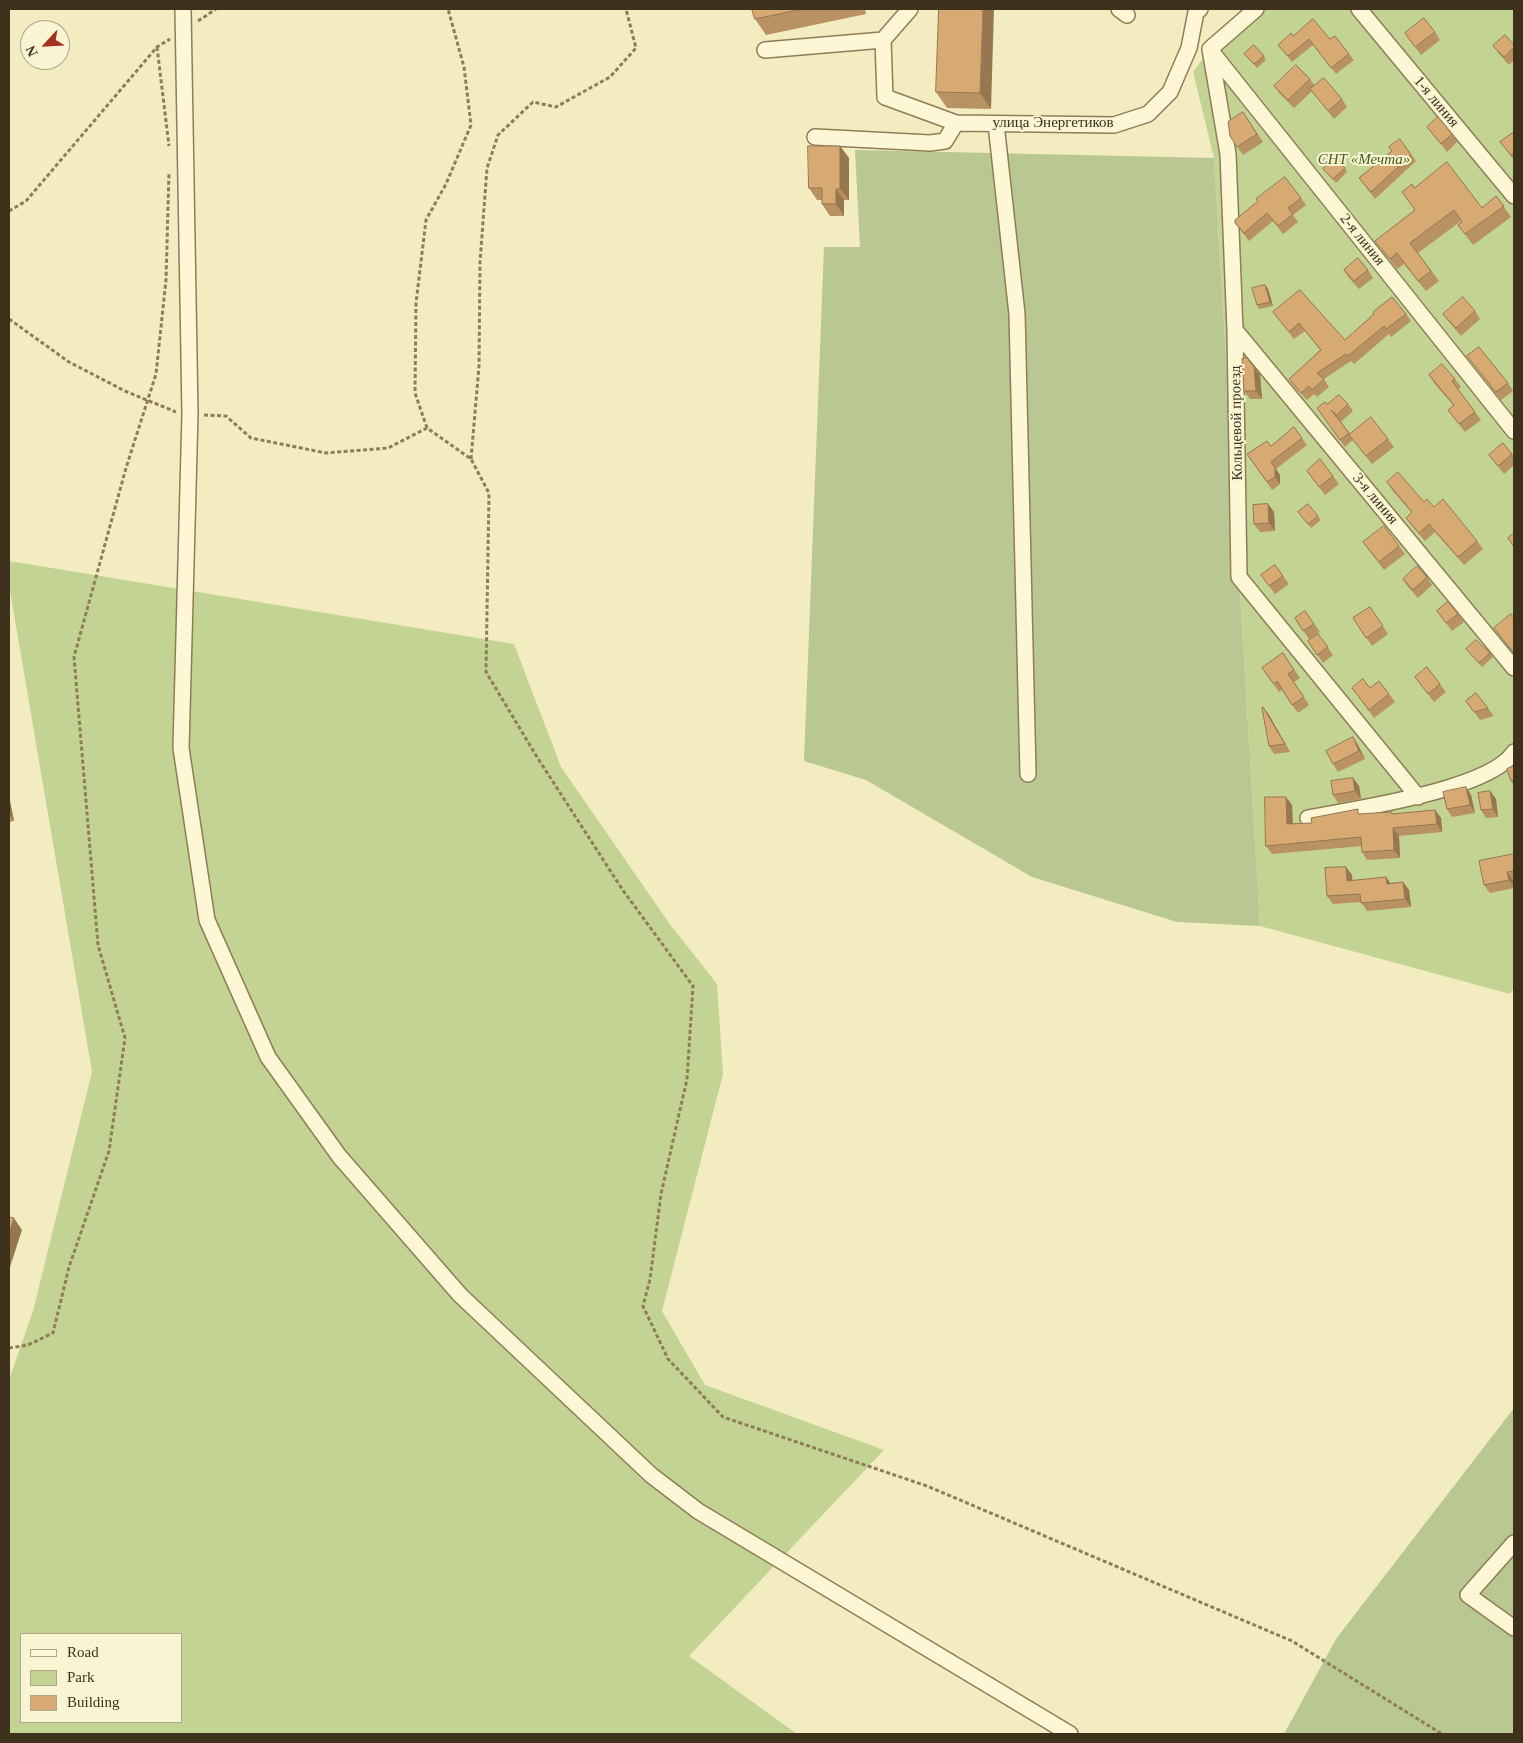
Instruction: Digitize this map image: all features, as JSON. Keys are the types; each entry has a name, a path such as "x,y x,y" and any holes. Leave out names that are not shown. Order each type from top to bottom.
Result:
{"street":[{"path":"183,9 190,414 181,748 207,920 268,1057 339,1156 460,1295 651,1475 698,1511 1070,1734"},
{"path":"765,50 883,40 910,9"},
{"name":"улица Энергетиков","path":"883,40 885,97 956,123 1114,125 1148,114 1170,92 1189,48 1196,12 1200,9"},
{"path":"1210,49 1256,9"},
{"name":"1-я линия","path":"1359,9 1514,196"},
{"name":"Кольцевой проезд","path":"1210,49 1228,154 1235,330 1239,577 1418,797"},
{"name":"2-я линия","path":"1210,49 1514,431"},
{"path":"815,137 930,143 945,141 956,123"},
{"path":"996,124 1017,314 1028,774"},
{"name":"3-я линия","path":"1235,330 1514,668"},
{"path":"1308,818 1418,797 1491,772 1511,758 1514,752"},
{"path":"1514,1543 1468,1595 1514,1628"}],"path":[{"path":"9,210 26,201 157,47 216,9"},
{"path":"448,9 464,67 471,125 446,184 426,220 416,303 415,393 427,428 470,460 490,492 486,672 537,757 622,889 693,986 687,1078 661,1194 650,1278 644,1306 668,1359 724,1418 927,1486 1292,1641 1442,1734"},
{"path":"470,460 479,366 480,262 486,168 498,135 533,102 556,107 610,78 636,48 626,9"},
{"path":"157,47 170,153"},
{"path":"9,1348 28,1345 53,1333 69,1267 111,1142 125,1038 98,946 74,657 156,374 166,280 169,163"},
{"path":"9,319 70,362 147,400 176,412 226,416 251,438 326,453 388,448 427,428"}],"green space":[{"name":"СНТ «Мечта»","path":"1256,9 1514,9 1514,988 1510,994 1260,926 1214,158 1193,72 1210,49"},
{"path":"855,150 1214,158 1260,926 1177,922 1032,877 866,780 804,761 824,247 860,247"},
{"path":"9,561 514,644 561,767 669,923 717,984 723,1074 662,1311 705,1385 884,1450 689,1656 797,1734 9,1734 9,1380 33,1311 92,1072 9,585"},
{"path":"1514,1408 1514,1734 1284,1734 1336,1639"}],"building":[{"path":"752,9 803,9 755,19"},
{"path":"939,9 983,9 980,93 936,92"},
{"path":"1424,18 1435,32 1415,47 1405,33"},
{"path":"1313,19 1330,39 1335,36 1349,54 1331,68 1309,39 1288,56 1278,45 1291,33 1293,36"},
{"path":"1505,35 1514,47 1504,57 1493,46"},
{"path":"1254,45 1264,56 1254,64 1244,54"},
{"path":"1296,65 1310,79 1288,100 1274,86"},
{"path":"1324,78 1342,99 1328,111 1310,89"},
{"path":"1243,112 1257,134 1237,147 1230,136 1228,122"},
{"path":"1438,117 1452,134 1441,144 1427,127"},
{"path":"1514,132 1514,153 1511,155 1500,142"},
{"path":"1400,139 1411,155 1371,192 1359,178 1392,151 1389,147"},
{"path":"808,146 840,146 840,189 836,189 836,204 822,204 822,188 809,188"},
{"path":"1335,158 1345,168 1333,179 1323,169"},
{"path":"1447,162 1482,208 1496,196 1504,206 1465,234 1458,225 1462,222 1454,210 1410,243 1431,271 1418,281 1397,253 1390,259 1375,241 1415,210 1402,192 1412,184 1414,188"},
{"path":"1285,177 1301,198 1288,208 1293,214 1278,226 1267,213 1244,233 1235,223 1235,220 1258,201 1256,199"},
{"path":"1358,258 1368,270 1354,281 1344,270"},
{"path":"1265,285 1270,302 1257,305 1252,288"},
{"path":"1300,290 1345,340 1374,314 1373,312 1392,297 1406,314 1386,329 1384,326 1348,356 1346,354 1317,373 1324,379 1312,390 1309,386 1301,393 1289,379 1321,350 1299,323 1289,332 1273,312"},
{"path":"1463,297 1475,311 1456,328 1443,314"},
{"path":"1479,347 1508,383 1496,392 1467,356"},
{"path":"1247,358 1254,367 1256,391 1244,391 1242,359"},
{"path":"1442,364 1455,379 1452,381 1475,412 1459,424 1448,410 1454,405 1429,375"},
{"path":"1339,395 1348,404 1337,415 1331,410 1349,433 1340,440 1317,408 1325,402 1327,404"},
{"path":"1371,417 1388,439 1366,456 1349,435"},
{"path":"1294,427 1302,438 1271,462 1275,468 1275,477 1267,482 1247,454 1267,441 1271,446"},
{"path":"1503,443 1512,454 1498,466 1489,455"},
{"path":"1320,459 1333,476 1319,487 1307,471"},
{"path":"1398,472 1424,502 1427,499 1434,507 1443,499 1477,541 1458,557 1429,524 1419,533 1406,518 1412,512 1387,482"},
{"path":"1268,504 1269,523 1254,524 1253,505"},
{"path":"1308,504 1318,516 1308,524 1298,512"},
{"path":"1384,526 1399,546 1379,562 1363,542"},
{"path":"1514,533 1514,547 1508,538"},
{"path":"1275,565 1283,576 1269,586 1261,575"},
{"path":"1417,566 1427,577 1413,590 1403,579"},
{"path":"1448,602 1458,614 1446,623 1437,611"},
{"path":"1370,607 1383,626 1366,638 1353,618"},
{"path":"1305,611 1314,624 1303,631 1295,618"},
{"path":"1511,614 1514,618 1514,653 1494,628"},
{"path":"1318,634 1328,647 1317,655 1308,641"},
{"path":"1476,640 1490,653 1479,663 1466,649"},
{"path":"1283,653 1294,670 1288,674 1304,697 1292,705 1277,681 1274,684 1262,668"},
{"path":"1427,667 1440,684 1428,694 1415,677"},
{"path":"1363,679 1370,688 1379,681 1389,694 1369,710 1352,688"},
{"path":"1476,693 1488,708 1474,712 1466,701"},
{"path":"1263,707 1285,744 1269,746"},
{"path":"1353,737 1359,751 1333,764 1326,751"},
{"path":"1514,766 1514,780 1511,781 1507,769"},
{"path":"1353,778 1355,791 1333,795 1331,781"},
{"path":"1466,787 1470,805 1447,809 1443,792"},
{"path":"1490,791 1493,809 1481,810 1478,793"},
{"path":"1265,797 1286,797 1287,824 1312,823 1311,818 1358,809 1358,814 1392,812 1392,814 1435,810 1437,824 1393,828 1394,850 1362,852 1361,837 1266,846"},
{"path":"1514,854 1514,871 1507,872 1509,880 1484,885 1479,861"},
{"path":"1346,867 1347,881 1386,877 1387,884 1403,882 1405,899 1361,903 1360,894 1327,896 1325,868"},
{"path":"9,1217 14,1218 9,1233"}]}
